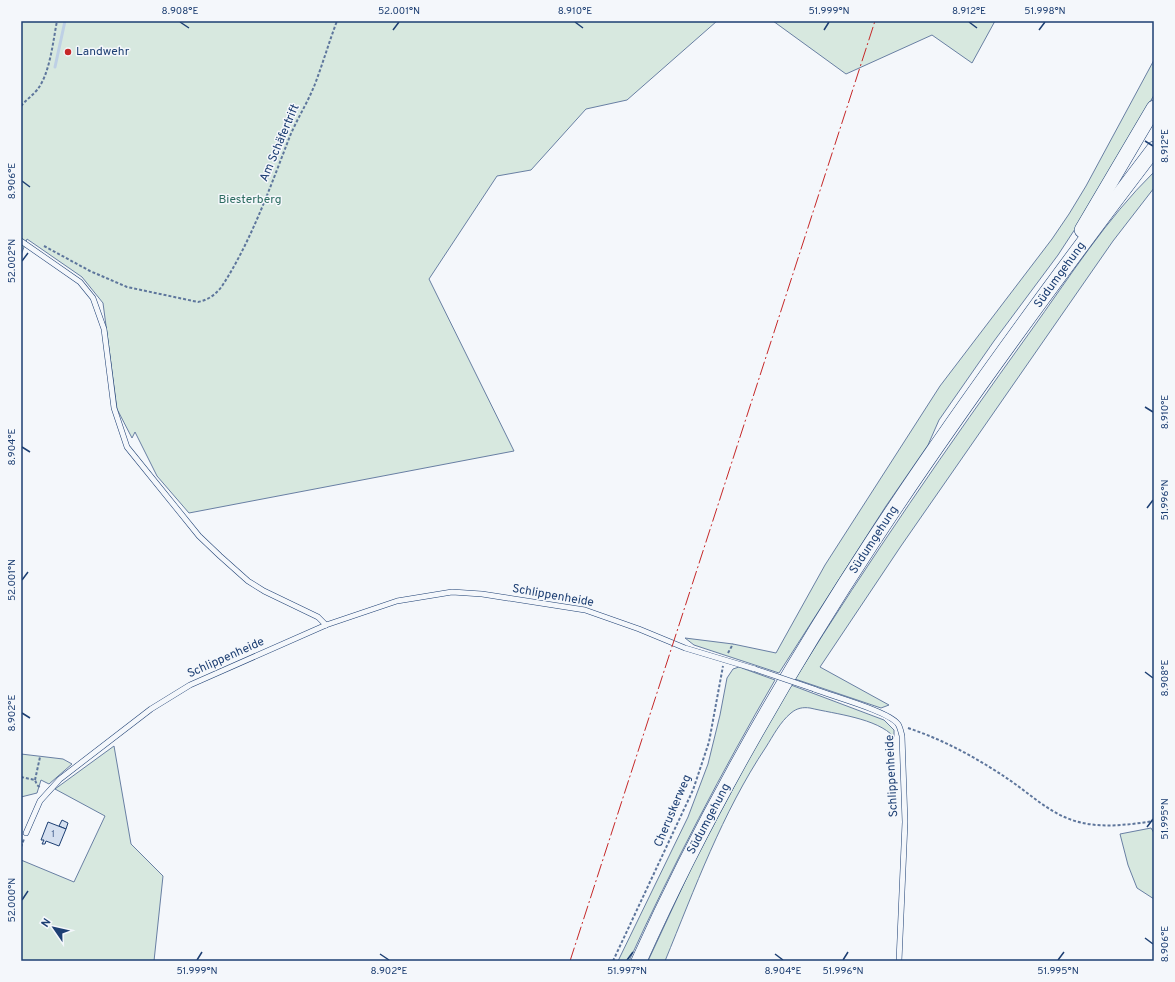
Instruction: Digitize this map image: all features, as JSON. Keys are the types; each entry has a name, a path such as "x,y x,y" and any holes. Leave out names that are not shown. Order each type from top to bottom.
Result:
{"main road":[{"path":"1052,286 1074,243 1154,108"},
{"name":"Südumgehung","path":"639,961 678,879 739,761 810,639 881,528 942,440 1052,286 1154,149"},
{"path":"1134,174 1154,157"}],"lane":[{"path":"21,241 80,282 93,298 104,329 114,408 127,447 199,536 248,581 264,591 318,617 326,625"},
{"name":"Schlippenheide","path":"26,833 40,801 48,791 92,753 151,709 190,685 326,625 397,602 452,592 482,594 585,610 639,629 685,648 725,659 878,712 892,719 899,725 902,736 905,822 899,961"}],"path":[{"path":"21,106 36,91 41,83 51,52 57,21"},
{"name":"Am Schäfertrift","path":"42,245 90,271 127,287 198,302 206,301 224,284 241,251 268,193 291,134 314,85 337,21"},
{"name":"Cheruskerweg","path":"613,961 680,822 693,790 708,742 725,659 733,644"},
{"path":"899,725 936,739 973,757 1008,779 1048,808 1072,820 1102,825 1154,822"},
{"path":"34,780 40,757"},
{"path":"21,777 34,780 36,784 48,791"}],"green space":[{"name":"Biesterberg","path":"21,21 717,21 627,100 586,109 531,170 497,176 429,279 514,451 189,513 157,476 135,432 132,438 117,409 103,303 82,277 27,239 21,255"},
{"path":"773,21 995,21 972,63 932,35 846,74"},
{"path":"1154,60 1154,95 1094,200 1058,255 994,341 939,420 928,445 886,506 779,673 694,645 685,638 733,644 776,653 825,565 940,386 1052,239 1069,214 1086,186"},
{"path":"1154,172 1154,188 1113,241 901,546 820,667 889,705 881,708 795,679 880,547 999,375 1104,229 1136,190"},
{"path":"739,667 775,680 699,819 663,889 629,961 618,961 688,817 708,764 727,678 733,669"},
{"path":"791,685 884,720 894,730 894,737 877,725 867,721 807,708 793,711 777,729 750,772 736,798 710,851 665,961 648,961 694,862 757,743"},
{"path":"114,746 131,844 163,876 154,961 21,961 21,860 74,882 105,816 55,789"},
{"path":"21,754 63,759 72,764 49,784 41,780 37,793 21,797"},
{"path":"1151,828 1154,833 1154,899 1137,888 1128,865 1120,834"}],"building":[{"path":"62,820 68,823 66,829 59,826"},
{"path":"48,822 66,829 59,846 46,841 45,844 42,844 44,840 41,840"}],"waterway":[{"path":"55,67 65,21"}],"power":[{"path":"570,961 875,21"}],"place":[{"name":"Landwehr","path":"68,52"}]}
